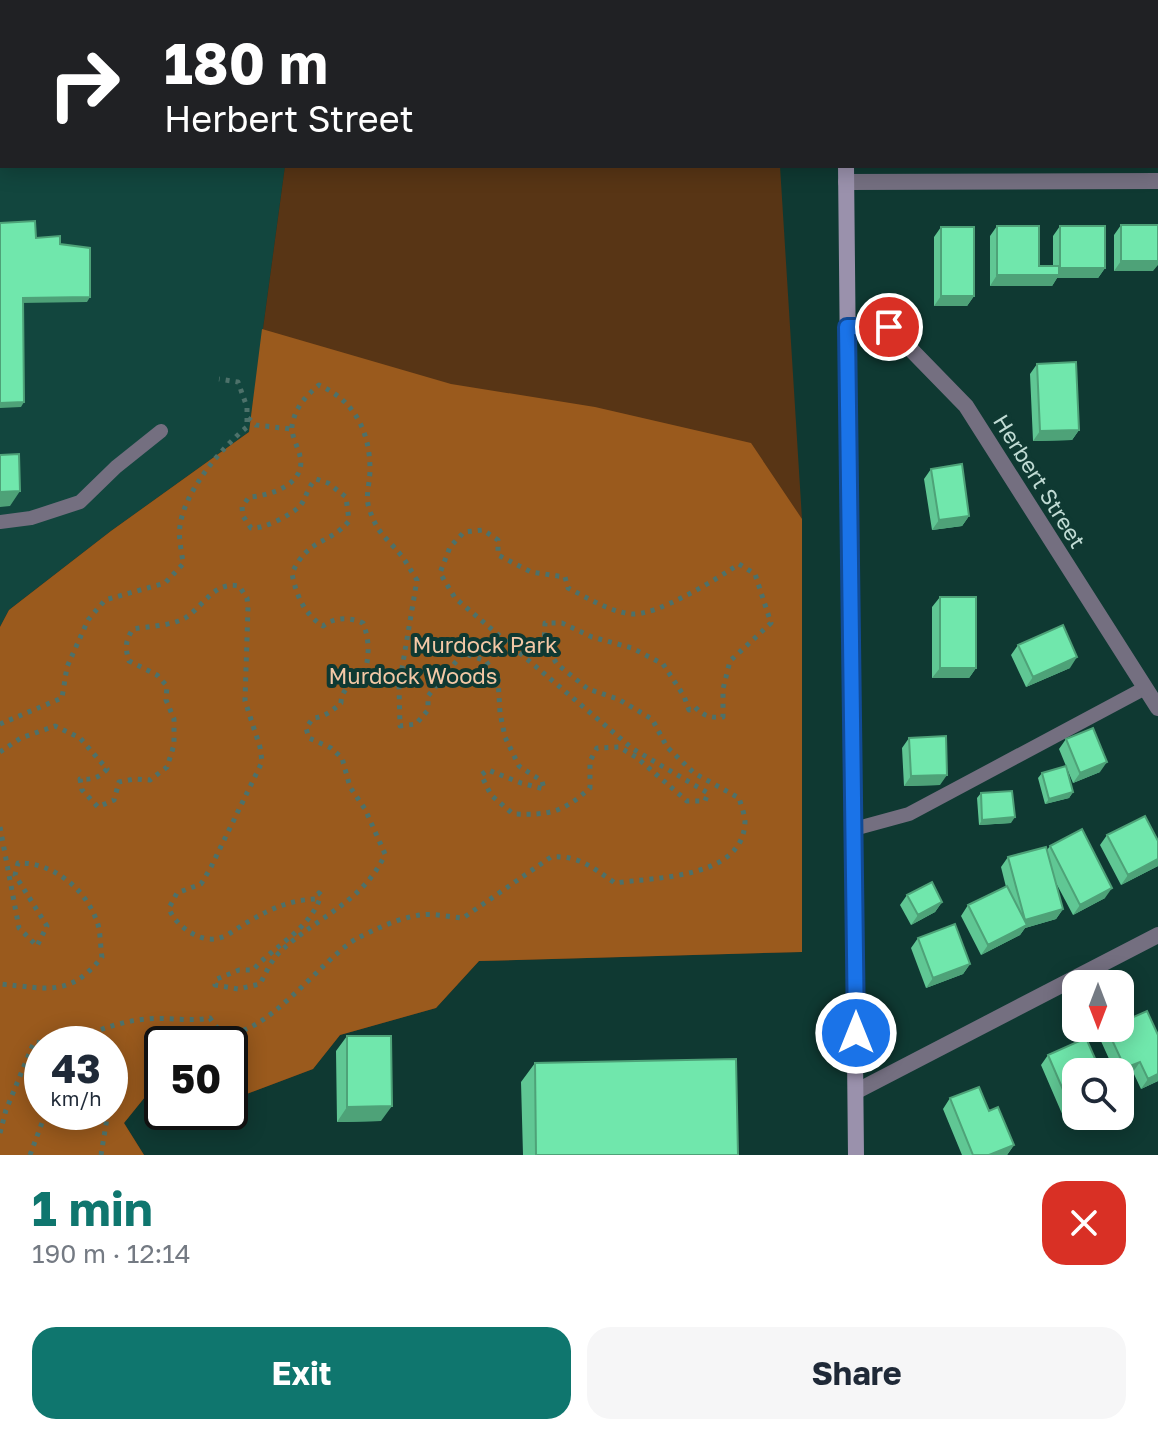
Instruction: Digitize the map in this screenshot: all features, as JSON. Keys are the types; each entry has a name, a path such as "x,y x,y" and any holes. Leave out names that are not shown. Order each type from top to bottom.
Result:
{"main road":[{"path":"846,174 856,1155"}],"street":[{"path":"846,174 1158,181"},
{"name":"Herbert Street","path":"847,327 889,327 966,406 1158,708"},
{"path":"857,1091 1158,935"}],"lane":[{"path":"0,522 31,518 80,502 116,467 161,431"},
{"path":"854,829 909,814 1145,688"}],"path":[{"path":"0,724 62,698 72,655 88,620 105,600 165,583 183,564 179,527 187,501 231,440 247,427 248,418 238,382 219,379"},
{"path":"0,752 21,738 55,726 80,738 107,769 101,776 90,780 80,779 82,790 98,807 114,800 119,782 150,780 167,767 174,745 174,719 166,700 167,686 157,675 129,661 125,648 127,639 133,629 185,618 214,592 229,584 239,586 247,598 248,607 245,701 262,762 201,884 177,893 169,908 171,915 187,930 197,936 218,939 268,910 283,904 315,899 319,893 321,895 315,908 296,933 264,957 253,970 239,970 217,979 215,985 238,989 260,984 278,953 347,903 379,868 385,854 365,809 350,787 342,758 331,748 309,738 306,728 313,718 323,717 341,703 345,688 365,673 369,647 363,623 354,619 338,619 323,626 315,621 300,600 292,573 309,547 342,530 349,521 346,497 328,483 316,479 307,489 300,506 268,525 251,528 243,516 242,507 249,497 269,496 290,484 299,473 302,461 291,429 301,401 319,385 337,393 357,415 367,440 370,469 367,503 379,533 400,554 417,580 399,686 400,726 416,724 428,710 428,696 463,653 486,661 498,679 505,737 519,766 542,781 544,789 488,770 481,775 491,795 513,814 546,814 575,801 590,788 590,761 597,748 619,747 636,757 687,801 705,801 708,793 633,749 455,598 440,573 450,547 464,532 483,530 498,540 498,555 531,572 565,577 568,588 611,609 634,614 657,609 716,580 739,564 755,574 771,623 730,661 723,689 723,717 712,718 695,707 689,710 684,696 663,664 632,648 592,637 562,623 545,623 544,644 557,664 588,689 618,699 652,719 667,747 694,773 739,798 745,821 740,845 716,865 687,874 615,883 587,862 567,856 551,857 463,918 421,914 354,941 317,970 273,1013 254,1026 225,1032 220,1031 210,1018 185,1021 145,1019 116,1026"},
{"path":"248,418 256,425 291,429"},
{"path":"0,827 19,928 37,946 47,926 15,875 18,863 33,862 59,874 84,897 97,920 102,957 87,975 59,989 0,984"},
{"path":"0,1133 24,1066"},
{"path":"30,1155 39,1130"},
{"path":"101,1155 105,1130"}],"shaded area":[{"path":"0,168 285,168 249,432 111,531 9,610 0,627"}],"green space":[{"name":"Murdock Woods","path":"285,168 780,168 802,519 802,952 479,961 436,1008 340,1035 313,1069 248,1093 248,1026 144,1026 144,1098 128,1118 128,1026 24,1026 24,1130 128,1129 144,1155 0,1155 0,627 9,610 111,531 249,432"},
{"name":"Murdock Woods","path":"262,329 451,384 595,407 751,443 802,519 802,952 479,961 436,1008 340,1035 313,1069 248,1093 248,1026 144,1026 144,1098 128,1118 128,1026 24,1026 24,1130 128,1129 144,1155 0,1155 0,627 9,610 111,531 249,432"}],"building":[{"path":"35,221 36,238 60,236 60,244 90,248 90,297 23,298 24,402 0,403 0,223"},
{"path":"1121,225 1158,225 1158,261 1121,261"},
{"path":"997,226 1039,226 1039,266 1059,266 1059,275 997,275"},
{"path":"1060,226 1105,226 1105,268 1060,268"},
{"path":"941,227 974,227 974,296 941,296"},
{"path":"1076,362 1079,430 1040,431 1037,364"},
{"path":"19,454 20,491 0,492 0,455"},
{"path":"962,464 969,516 939,520 931,469"},
{"path":"940,597 976,597 976,668 940,668"},
{"path":"1063,625 1077,657 1033,677 1018,645"},
{"path":"1093,728 1107,762 1080,773 1066,739"},
{"path":"946,736 947,775 911,776 909,738"},
{"path":"1066,766 1073,792 1049,799 1042,773"},
{"path":"1012,791 1015,817 982,820 981,793"},
{"path":"1145,816 1158,841 1158,859 1128,875 1107,835"},
{"path":"1082,829 1112,888 1080,905 1050,846"},
{"path":"1046,847 1063,909 1025,920 1008,857"},
{"path":"932,882 942,902 918,915 907,895"},
{"path":"1007,886 1027,925 988,945 968,905"},
{"path":"955,924 970,964 933,978 918,938"},
{"path":"1147,1011 1158,1035 1158,1074 1148,1079 1140,1062 1134,1064 1134,1058 1120,1058 1113,1042 1134,1042 1134,1017"},
{"path":"347,1036 391,1036 392,1106 347,1107"},
{"path":"1077,1042 1088,1042 1095,1058 1062,1058 1062,1087 1048,1055"},
{"path":"736,1059 738,1155 536,1155 535,1063"},
{"path":"979,1087 989,1111 998,1107 1014,1145 989,1155 973,1155 950,1098"}],"route":[{"path":"856,1033 847,327 889,327"}],"park label":[{"name":"Murdock Park","path":"485,644"}]}
